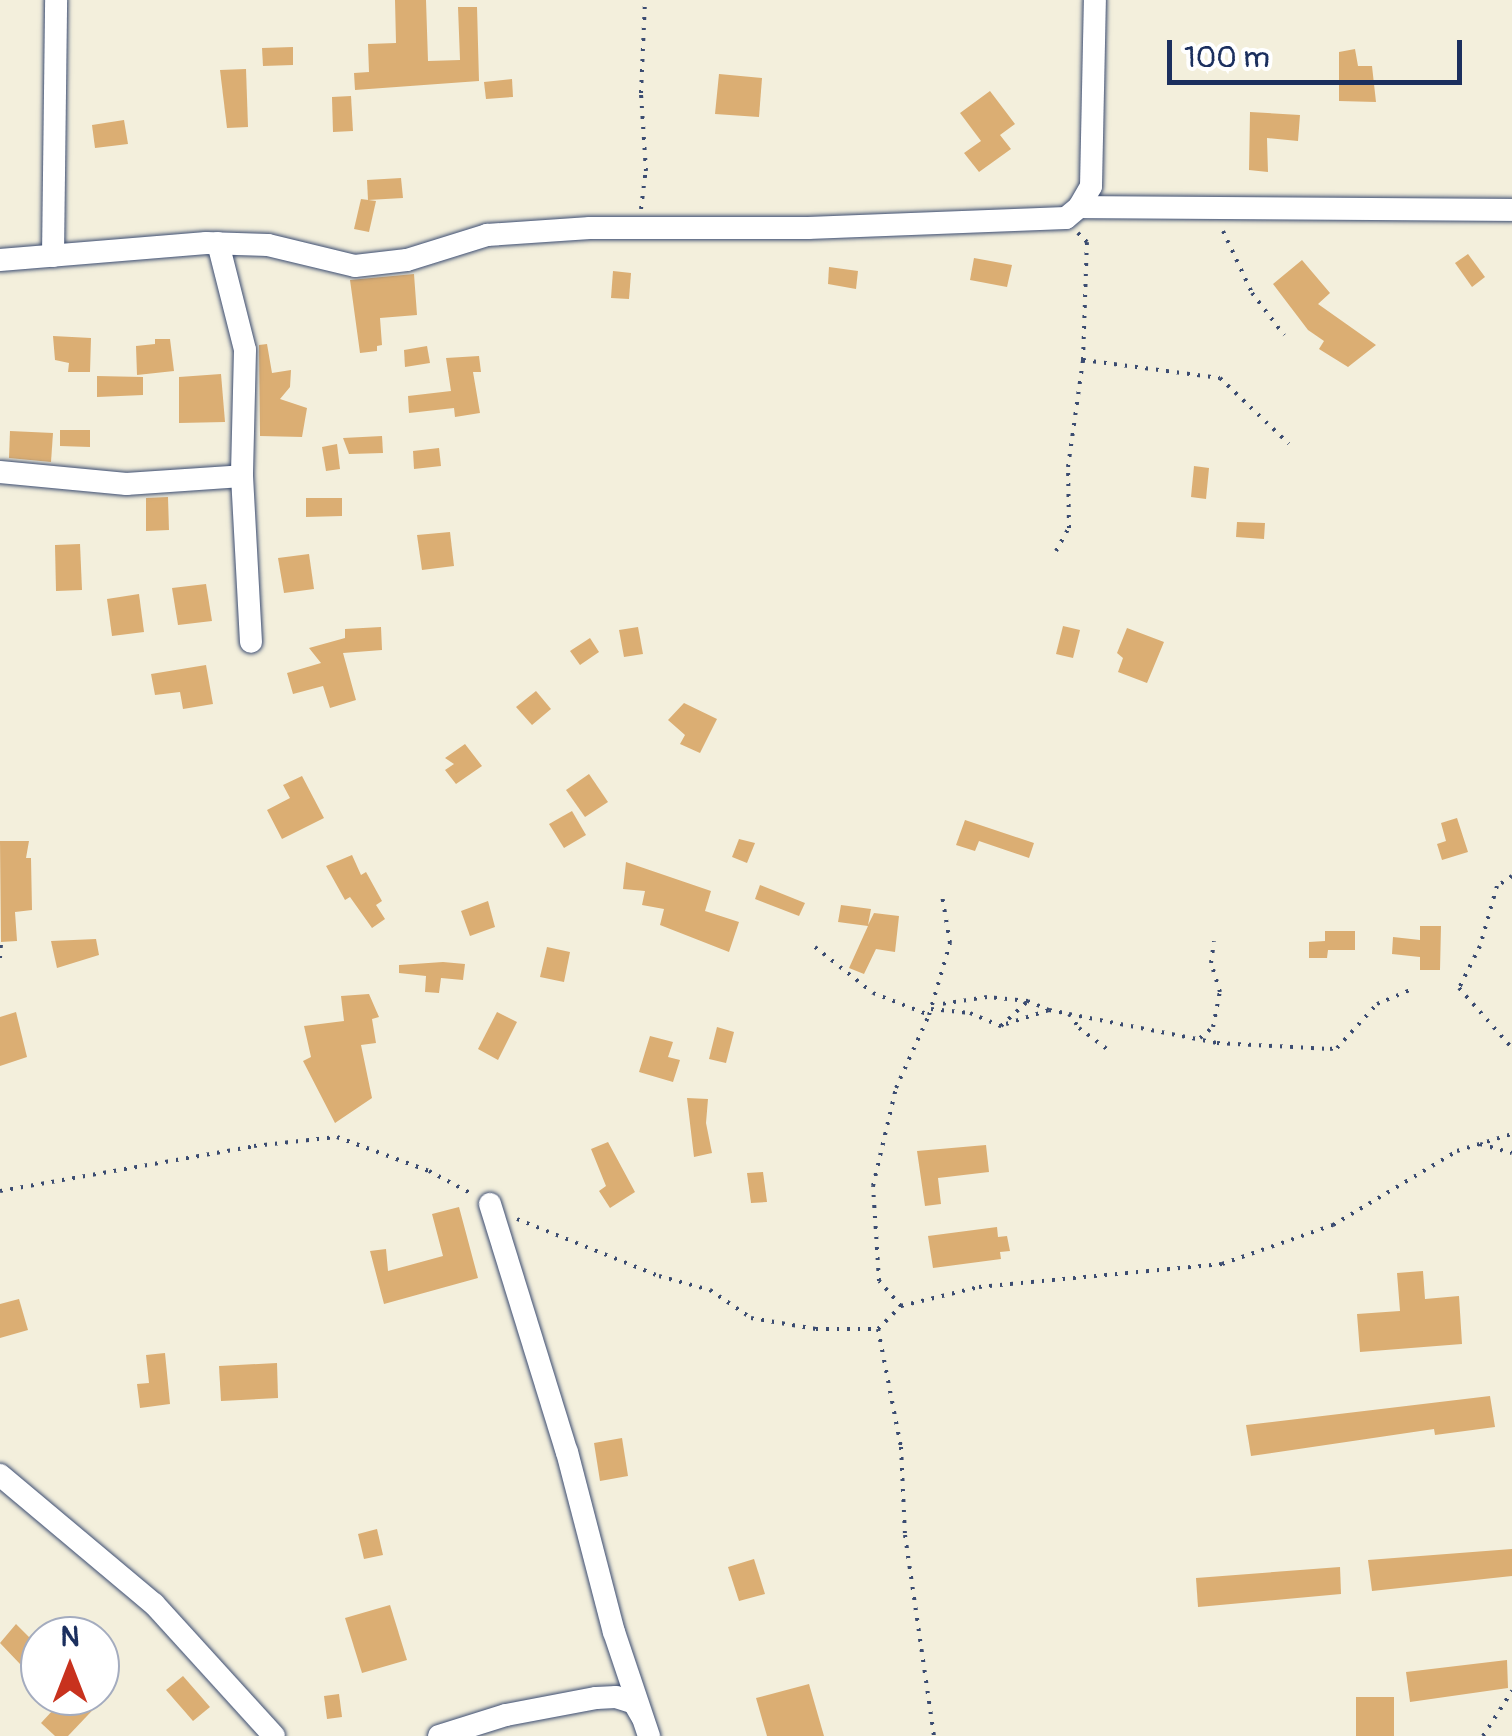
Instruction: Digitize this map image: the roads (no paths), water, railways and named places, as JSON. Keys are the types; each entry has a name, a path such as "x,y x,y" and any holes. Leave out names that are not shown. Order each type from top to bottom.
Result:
{"street":[{"path":"53,256 56,0"},
{"path":"1072,212 1091,186 1096,0"},
{"path":"0,260 218,243 268,245 355,266 407,260 487,235 538,231 1027,222 1072,212 1212,208 1512,210"},
{"path":"218,243 245,350 242,476 251,642"},
{"path":"0,472 126,484 242,476"},
{"path":"439,1736 506,1715 616,1697 634,1703 649,1736 614,1632 567,1452 490,1204"},
{"path":"0,1475 154,1604 274,1736"}]}
